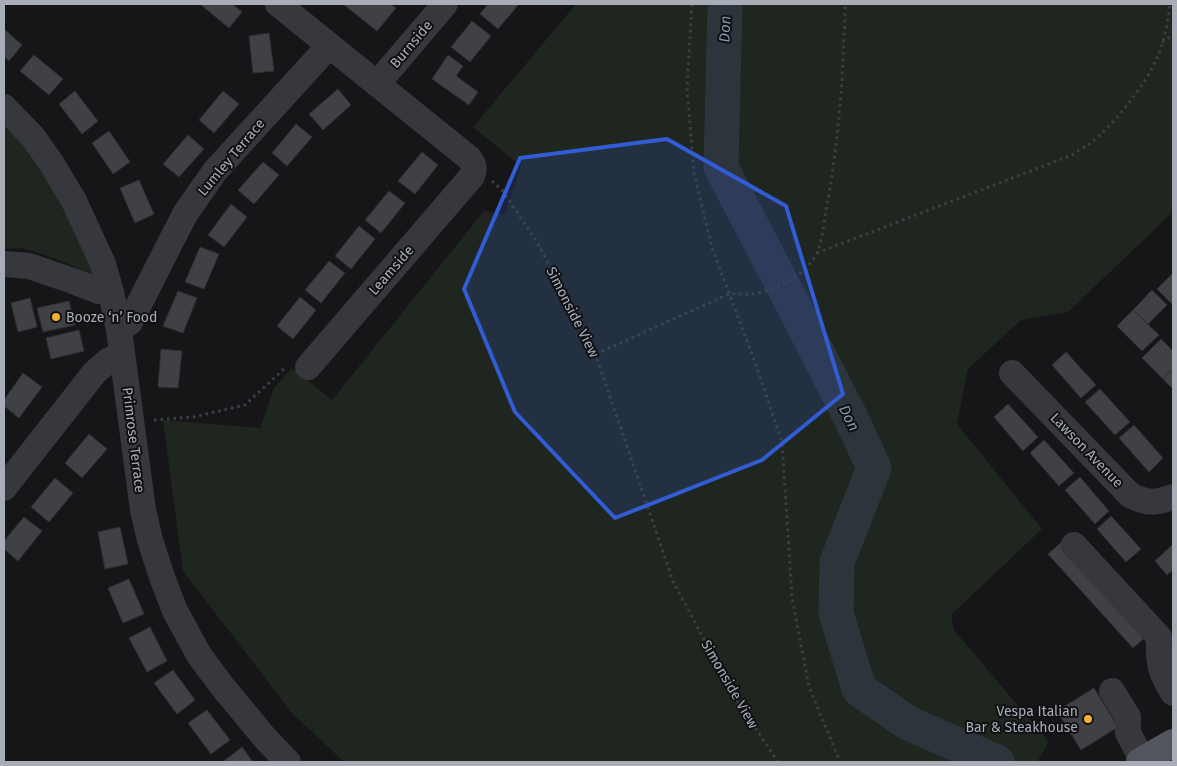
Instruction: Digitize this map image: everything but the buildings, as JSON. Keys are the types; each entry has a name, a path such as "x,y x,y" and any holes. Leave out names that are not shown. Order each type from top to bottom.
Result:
{"main road":[{"path":"1141,762 1173,743"}],"street":[{"path":"278,4 469,158 474,163 474,172"},
{"name":"Burnside","path":"377,84 446,4"},
{"name":"Lumley Terrace","path":"4,488 96,372 108,361 121,342 185,214 200,191 329,46"},
{"name":"Primrose Terrace","path":"4,107 33,137 52,164 74,201 103,264 112,292 121,342 143,510 150,540 175,611 199,655 222,686 265,738 288,762"},
{"name":"Leamside","path":"300,364 467,182 474,172"},
{"path":"4,264 29,266 99,291 112,292"},
{"name":"Lawson Avenue","path":"1012,373 1130,494 1139,500 1151,502 1173,498"},
{"path":"1074,545 1159,637 1158,657 1163,676 1173,693"},
{"path":"1112,691 1128,717 1128,733 1141,762"}],"path":[{"path":"692,4 687,89 694,173 712,248 752,354 782,442 792,597 805,669 809,687 840,762"},
{"path":"596,354 729,294 748,295 772,288 797,276 816,254 832,173 840,98 846,4"},
{"path":"816,254 1072,154 1088,145 1116,117 1145,80 1156,60 1162,42 1170,4"},
{"path":"1162,42 1173,35"},
{"name":"Simonside View","path":"474,172 492,181 502,190 537,242 593,347 673,581 734,696 778,762"},
{"path":"131,421 193,417 245,406 300,364"}],"highlighted area":[{"path":"667,139 786,206 843,394 762,460 615,518 515,412 464,289 520,158"}],"shaded area":[{"path":"576,4 1173,4 1173,212 1068,312 1021,320 968,369 957,424 1042,529 951,615 954,630 1049,742 1037,762 344,762 292,713 183,571 163,420 260,428 274,388 292,368 332,400 484,211 505,215 521,166 473,127"},
{"path":"4,127 20,139 45,173 71,220 94,275 59,260 23,248 4,249"}],"waterway":[{"name":"Don","path":"725,4 721,167 852,420 874,468 837,562 836,613 859,689 908,723 997,762"},
{"path":"970,762 975,752"}],"place":[{"name":"Booze ‘n’ Food","path":"56,317"},
{"name":"Vespa Italian Bar & Steakhouse","path":"1088,719"}]}
